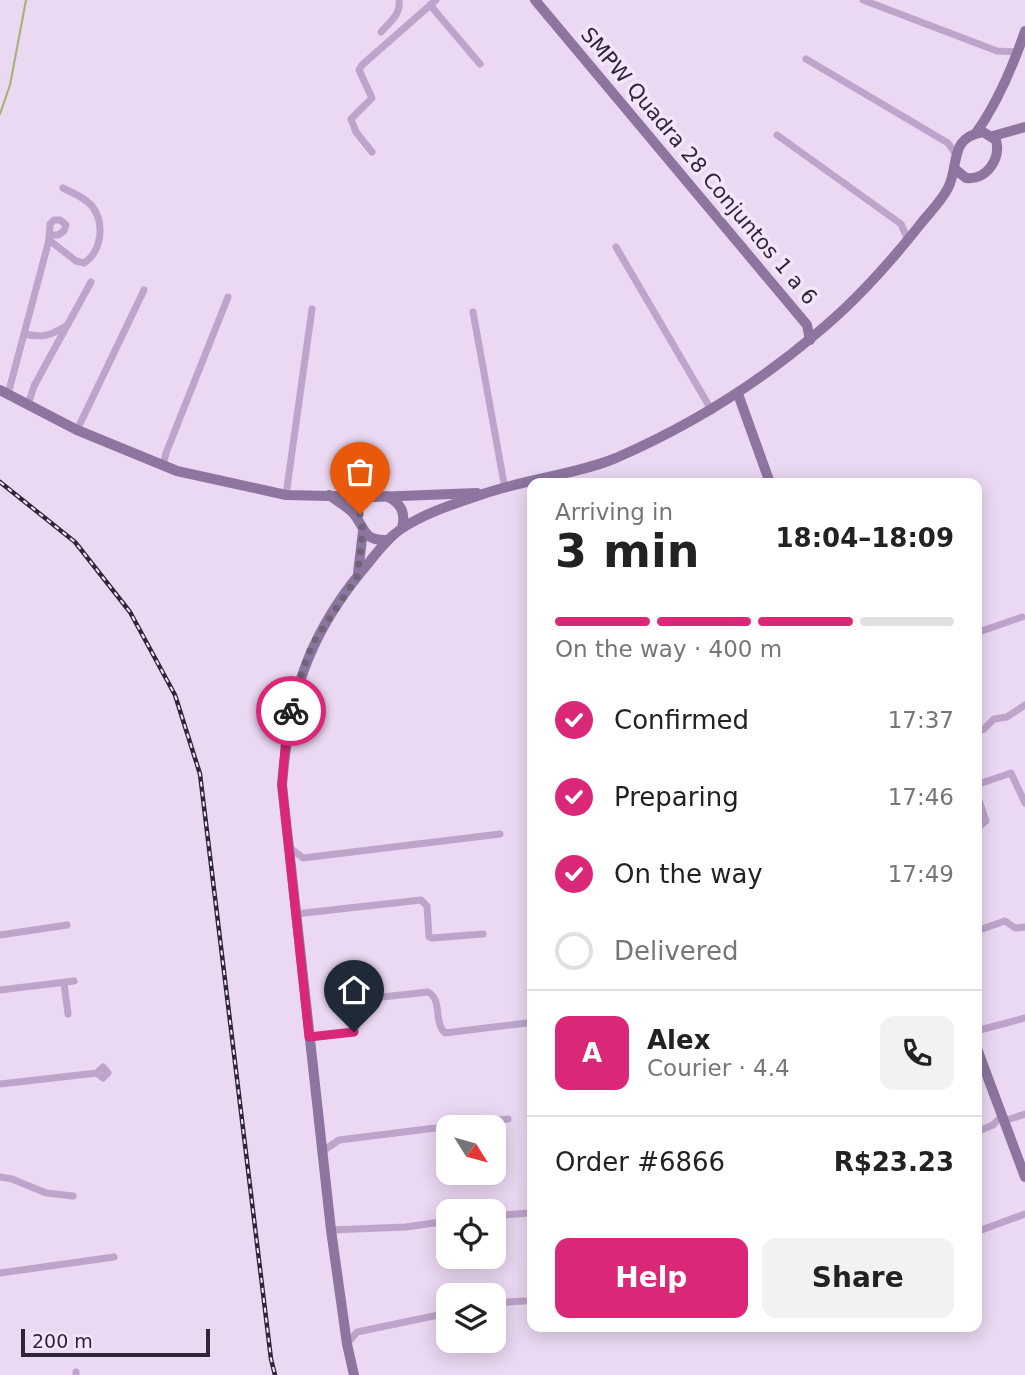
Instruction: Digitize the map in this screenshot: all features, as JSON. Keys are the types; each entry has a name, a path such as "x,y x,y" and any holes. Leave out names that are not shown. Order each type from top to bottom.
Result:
{"street":[{"path":"381,32 398,14 399,0"},
{"name":"SMPW Quadra 28 Conjuntos 1 a 6","path":"535,0 807,325 810,340"},
{"path":"863,0 996,51 1018,52"},
{"path":"372,152 352,125 352,119 372,98 359,70 433,3 480,64"},
{"path":"545,478 614,459 712,411 824,328 876,279 947,191 966,178 977,178 987,171 995,160 989,137 988,117 1013,65 1025,31"},
{"path":"996,51 1013,65"},
{"path":"806,59 958,148 1025,127"},
{"path":"777,135 901,224 918,226"},
{"path":"947,191 956,170 958,148"},
{"path":"956,170 966,178"},
{"path":"63,188 84,198 93,207 99,217 100,240 92,258 85,263 76,261 50,237 24,334 4,392 77,430 163,466 286,495 486,493"},
{"path":"901,224 908,240"},
{"path":"615,247 712,411"},
{"path":"29,405 34,386 91,282"},
{"path":"77,430 144,290"},
{"path":"163,466 228,297"},
{"path":"286,495 312,309"},
{"path":"473,312 505,489"},
{"name":"SMPW Quadra 28 Conjuntos 1 a 6","path":"807,325 824,328"},
{"path":"24,334 39,337 50,335 66,326"},
{"path":"738,394 768,478"},
{"path":"354,1375 331,1230 295,914 282,785 286,736 296,689 312,645 357,577 387,540 402,528 439,511 486,493 527,483"},
{"path":"329,495 352,512 369,537 378,541 387,540"},
{"path":"357,577 363,506 381,496 395,500 402,508 402,528"},
{"path":"982,631 1022,617"},
{"path":"982,730 992,720 1007,717 1025,705"},
{"path":"982,783 1011,773 1025,803"},
{"path":"982,809 986,821 982,827"},
{"path":"288,847 303,858 500,834"},
{"path":"291,874 303,858"},
{"path":"295,914 421,900 427,906 429,937 432,939 483,933"},
{"path":"982,929 1005,921 1015,928 1025,927"},
{"path":"0,935 67,925"},
{"path":"0,990 74,981"},
{"path":"64,983 68,1014"},
{"path":"309,1037 354,1032 356,1027 351,1004 355,1000 428,992 436,999 439,1026 445,1033 527,1023"},
{"path":"982,1029 1025,1018"},
{"path":"982,1064 1001,1122 1025,1175"},
{"path":"0,1084 97,1073"},
{"path":"982,1130 1025,1114"},
{"path":"323,1151 339,1140 508,1119"},
{"path":"320,1128 326,1135 339,1140"},
{"path":"0,1177 46,1193 73,1196"},
{"path":"506,1215 527,1213"},
{"path":"982,1230 1025,1214"},
{"path":"331,1230 406,1227 436,1223"},
{"path":"0,1273 114,1257"},
{"path":"506,1302 524,1301"},
{"path":"347,1344 357,1332 436,1316"},
{"path":"345,1323 357,1332"}],"waterway":[{"path":"0,114 10,85 26,0"}],"railway":[{"path":"0,482 75,542 130,612 175,695 200,774 275,1375"}],"way so far":[{"path":"291,711 312,645 357,577 363,531 359,522 360,514"}],"route":[{"path":"291,711 282,785 309,1037 354,1032"}]}
